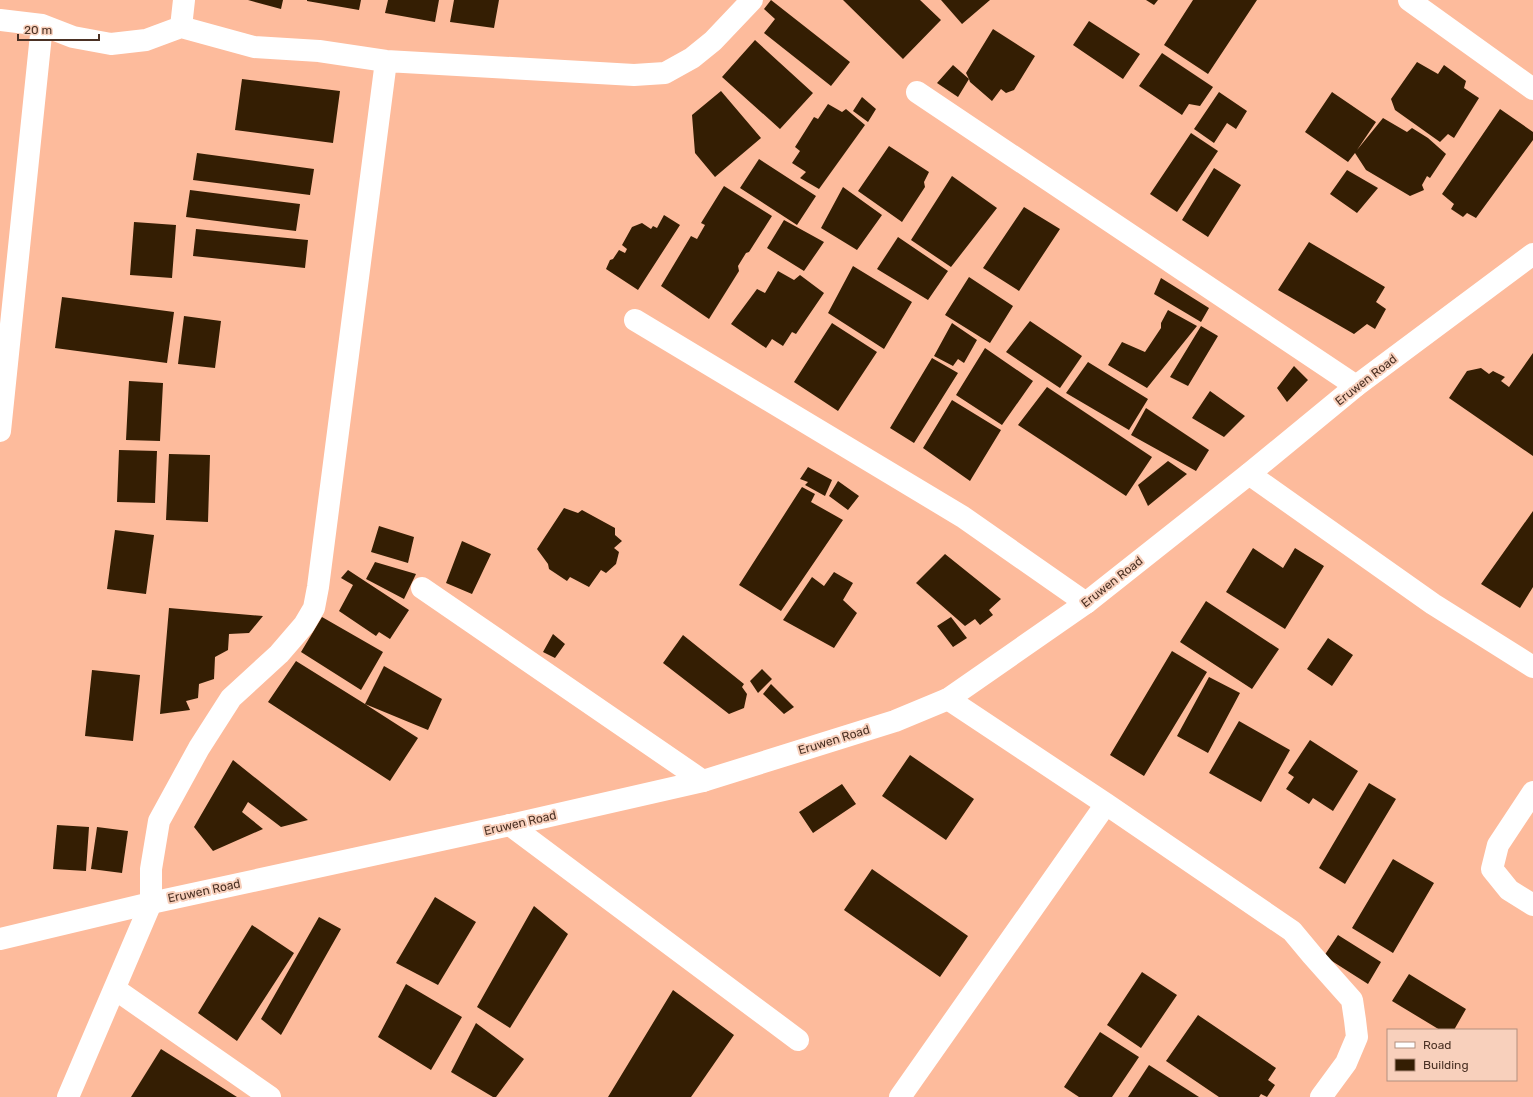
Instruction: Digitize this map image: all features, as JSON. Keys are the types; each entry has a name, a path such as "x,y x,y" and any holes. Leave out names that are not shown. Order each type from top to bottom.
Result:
{"street":[{"path":"181,27 184,0"},
{"path":"0,20 42,25 73,37 112,44 146,40 181,27 254,47 319,51 386,61 634,75 665,73 692,58 713,42 752,0"},
{"path":"1409,0 1533,89"},
{"path":"0,431 42,25"},
{"path":"68,1097 151,903 151,869 158,821 199,748 231,698 279,654 304,625 314,608 319,580 386,61"},
{"path":"917,92 1356,386"},
{"name":"Eruwen Road","path":"0,938 151,903 510,825 703,781 895,721 948,699 1086,603 1249,474 1356,386 1533,254"},
{"path":"636,320 963,517 1086,603"},
{"path":"1249,474 1433,604 1533,667"},
{"path":"422,588 703,781"},
{"path":"948,699 1292,930 1312,956 1352,1000 1357,1037 1346,1063 1322,1097"},
{"path":"1533,792 1498,845 1492,869 1509,890 1533,905"},
{"path":"900,1097 1106,804"},
{"path":"510,825 798,1040"},
{"path":"115,989 270,1097"}],"building":[{"path":"248,0 283,0 281,9"},
{"path":"307,0 361,0 359,10"},
{"path":"388,0 439,0 435,22 385,13"},
{"path":"454,0 499,0 494,28 450,22"},
{"path":"771,0 850,62 831,86 764,33 775,19 764,9"},
{"path":"843,0 920,0 941,20 903,59"},
{"path":"941,0 990,0 962,24"},
{"path":"1146,0 1158,0 1154,5"},
{"path":"1193,0 1257,0 1208,74 1164,45"},
{"path":"1089,21 1140,54 1123,79 1073,45"},
{"path":"993,29 1035,56 1014,90 1006,93 1001,89 992,101 970,82 966,73"},
{"path":"755,40 813,93 780,129 722,77"},
{"path":"1162,53 1213,87 1200,106 1189,104 1182,115 1139,86"},
{"path":"1417,62 1438,74 1444,65 1466,81 1464,88 1479,98 1454,138 1448,134 1440,142 1395,110 1391,99"},
{"path":"953,65 969,79 958,97 937,83"},
{"path":"242,79 340,91 333,143 235,130"},
{"path":"721,91 761,138 715,177 695,153 692,115"},
{"path":"1219,92 1247,111 1236,129 1227,123 1214,143 1194,129"},
{"path":"1332,92 1376,122 1357,150 1383,118 1407,132 1412,128 1428,138 1446,154 1430,178 1427,176 1422,185 1424,190 1410,196 1366,170 1355,153 1348,162 1305,132"},
{"path":"862,97 876,109 868,122 853,111"},
{"path":"828,104 842,112 846,109 865,125 819,189 800,178 806,172 792,163 800,151 795,147 814,117 818,119"},
{"path":"1500,109 1533,132 1533,140 1476,218 1467,213 1463,217 1451,209 1454,204 1442,194"},
{"path":"1191,133 1218,151 1177,212 1150,194"},
{"path":"889,146 929,172 924,182 925,187 902,222 858,191"},
{"path":"197,153 314,169 310,195 193,180"},
{"path":"759,159 816,196 797,225 740,188"},
{"path":"1214,168 1241,185 1208,237 1182,220"},
{"path":"1347,170 1378,188 1357,213 1330,194"},
{"path":"952,176 997,208 951,267 911,240"},
{"path":"724,186 772,216 749,252 746,253 738,266 739,271 709,319 661,286 691,236 697,239 705,225 701,223"},
{"path":"843,187 882,215 857,250 821,228"},
{"path":"190,190 300,204 296,231 186,217"},
{"path":"1024,207 1060,229 1019,291 983,268"},
{"path":"664,215 680,225 638,290 606,269 610,260 613,259 619,250 625,253 627,249 622,245 632,227 642,223 651,229 653,226 657,228"},
{"path":"784,220 824,242 804,271 767,248"},
{"path":"134,222 176,225 172,278 130,275"},
{"path":"196,229 308,240 305,268 193,256"},
{"path":"898,237 948,271 928,300 877,269"},
{"path":"1309,242 1385,287 1376,302 1386,309 1375,329 1367,324 1354,334 1278,290"},
{"path":"853,266 912,302 884,349 828,313"},
{"path":"778,271 794,280 800,275 824,293 796,334 792,332 783,346 772,339 766,348 731,324 757,289 765,293"},
{"path":"969,277 1013,306 990,343 945,315"},
{"path":"1161,278 1209,308 1201,322 1154,294"},
{"path":"62,297 174,312 167,363 55,348"},
{"path":"1168,310 1197,326 1147,388 1108,365 1122,342 1145,352 1161,328 1161,323"},
{"path":"184,316 221,321 215,368 178,364"},
{"path":"1030,321 1082,356 1060,388 1006,352"},
{"path":"832,323 877,352 838,411 794,382"},
{"path":"952,323 977,340 964,363 958,359 953,366 934,356"},
{"path":"1201,326 1218,336 1188,386 1170,377"},
{"path":"985,348 1033,381 1002,425 956,395"},
{"path":"1533,353 1533,456 1449,398 1467,371 1481,368 1489,374 1493,371 1505,377 1501,381 1509,387"},
{"path":"932,358 958,373 914,443 890,428"},
{"path":"1088,362 1148,399 1129,430 1066,393"},
{"path":"1294,366 1308,380 1287,402 1277,388"},
{"path":"129,381 163,383 160,441 126,440"},
{"path":"1047,387 1152,457 1126,496 1018,425"},
{"path":"1210,391 1245,416 1224,437 1192,418"},
{"path":"952,400 1001,430 970,481 923,448"},
{"path":"1146,408 1209,450 1196,471 1131,435"},
{"path":"119,450 157,451 155,503 117,502"},
{"path":"169,454 210,455 208,522 166,520"},
{"path":"1168,461 1187,474 1148,506 1138,485"},
{"path":"808,467 832,480 825,496 805,485 808,482 800,479"},
{"path":"838,481 859,496 848,510 829,496"},
{"path":"802,487 815,494 811,502 843,520 781,611 739,585"},
{"path":"564,508 578,513 582,510 615,528 615,535 622,541 614,548 619,552 616,564 606,573 601,570 589,587 570,577 567,581 549,569 548,564 537,549"},
{"path":"1533,511 1533,587 1520,608 1481,584"},
{"path":"379,526 414,537 408,563 371,552"},
{"path":"115,530 154,535 146,594 107,589"},
{"path":"462,541 491,554 472,594 446,583"},
{"path":"1253,548 1283,568 1295,548 1324,566 1285,629 1226,592"},
{"path":"945,554 1001,599 989,610 993,615 980,625 975,619 965,626 916,583"},
{"path":"375,562 416,574 404,599 366,579"},
{"path":"348,570 409,610 390,639 379,632 376,636 339,611 353,585 341,578"},
{"path":"834,572 853,583 843,600 857,613 834,648 783,620 812,577 824,586"},
{"path":"1206,601 1279,649 1252,689 1180,642"},
{"path":"169,608 263,616 249,633 229,634 228,650 215,657 214,679 199,684 198,698 186,701 190,710 160,714"},
{"path":"322,617 383,652 361,690 301,652"},
{"path":"951,617 967,638 953,647 937,626"},
{"path":"553,634 565,644 555,658 543,652"},
{"path":"683,635 744,684 742,687 747,694 744,708 729,714 663,663"},
{"path":"1328,638 1353,655 1332,686 1307,669"},
{"path":"1172,651 1207,672 1144,776 1110,755"},
{"path":"296,661 418,738 390,781 268,702"},
{"path":"384,666 442,699 428,730 365,704"},
{"path":"762,669 772,679 758,693 750,681"},
{"path":"92,670 140,675 133,741 85,736"},
{"path":"1209,677 1240,693 1208,753 1177,736"},
{"path":"771,684 794,707 784,714 763,694"},
{"path":"1239,721 1290,750 1261,802 1209,773"},
{"path":"1310,740 1358,771 1333,811 1313,798 1309,804 1286,789 1294,777 1288,773"},
{"path":"910,755 974,799 946,840 882,796"},
{"path":"233,760 308,820 281,827 248,802 242,812 263,829 213,851 194,827"},
{"path":"1369,783 1396,799 1345,884 1319,868"},
{"path":"842,784 856,804 813,833 799,812"},
{"path":"57,825 89,827 86,871 53,869"},
{"path":"97,827 128,831 122,873 91,869"},
{"path":"1393,859 1434,883 1393,953 1352,928"},
{"path":"872,869 968,936 940,977 844,910"},
{"path":"435,897 476,922 438,985 396,963"},
{"path":"534,906 568,934 510,1028 477,1007"},
{"path":"319,917 341,929 281,1035 261,1019"},
{"path":"252,925 294,953 237,1041 198,1013"},
{"path":"1338,935 1381,962 1368,984 1324,956"},
{"path":"1142,972 1177,995 1141,1048 1107,1025"},
{"path":"1409,974 1466,1009 1455,1029 1438,1029 1392,1001"},
{"path":"406,984 462,1017 431,1070 378,1037"},
{"path":"673,990 734,1035 691,1097 608,1097"},
{"path":"1198,1015 1276,1068 1268,1080 1275,1085 1267,1097 1261,1094 1259,1097 1219,1097 1166,1061"},
{"path":"476,1023 524,1059 496,1097 493,1097 451,1072"},
{"path":"1100,1032 1139,1057 1112,1097 1079,1097 1064,1087"},
{"path":"161,1049 237,1097 131,1097"},
{"path":"1149,1065 1199,1097 1128,1097"}]}
